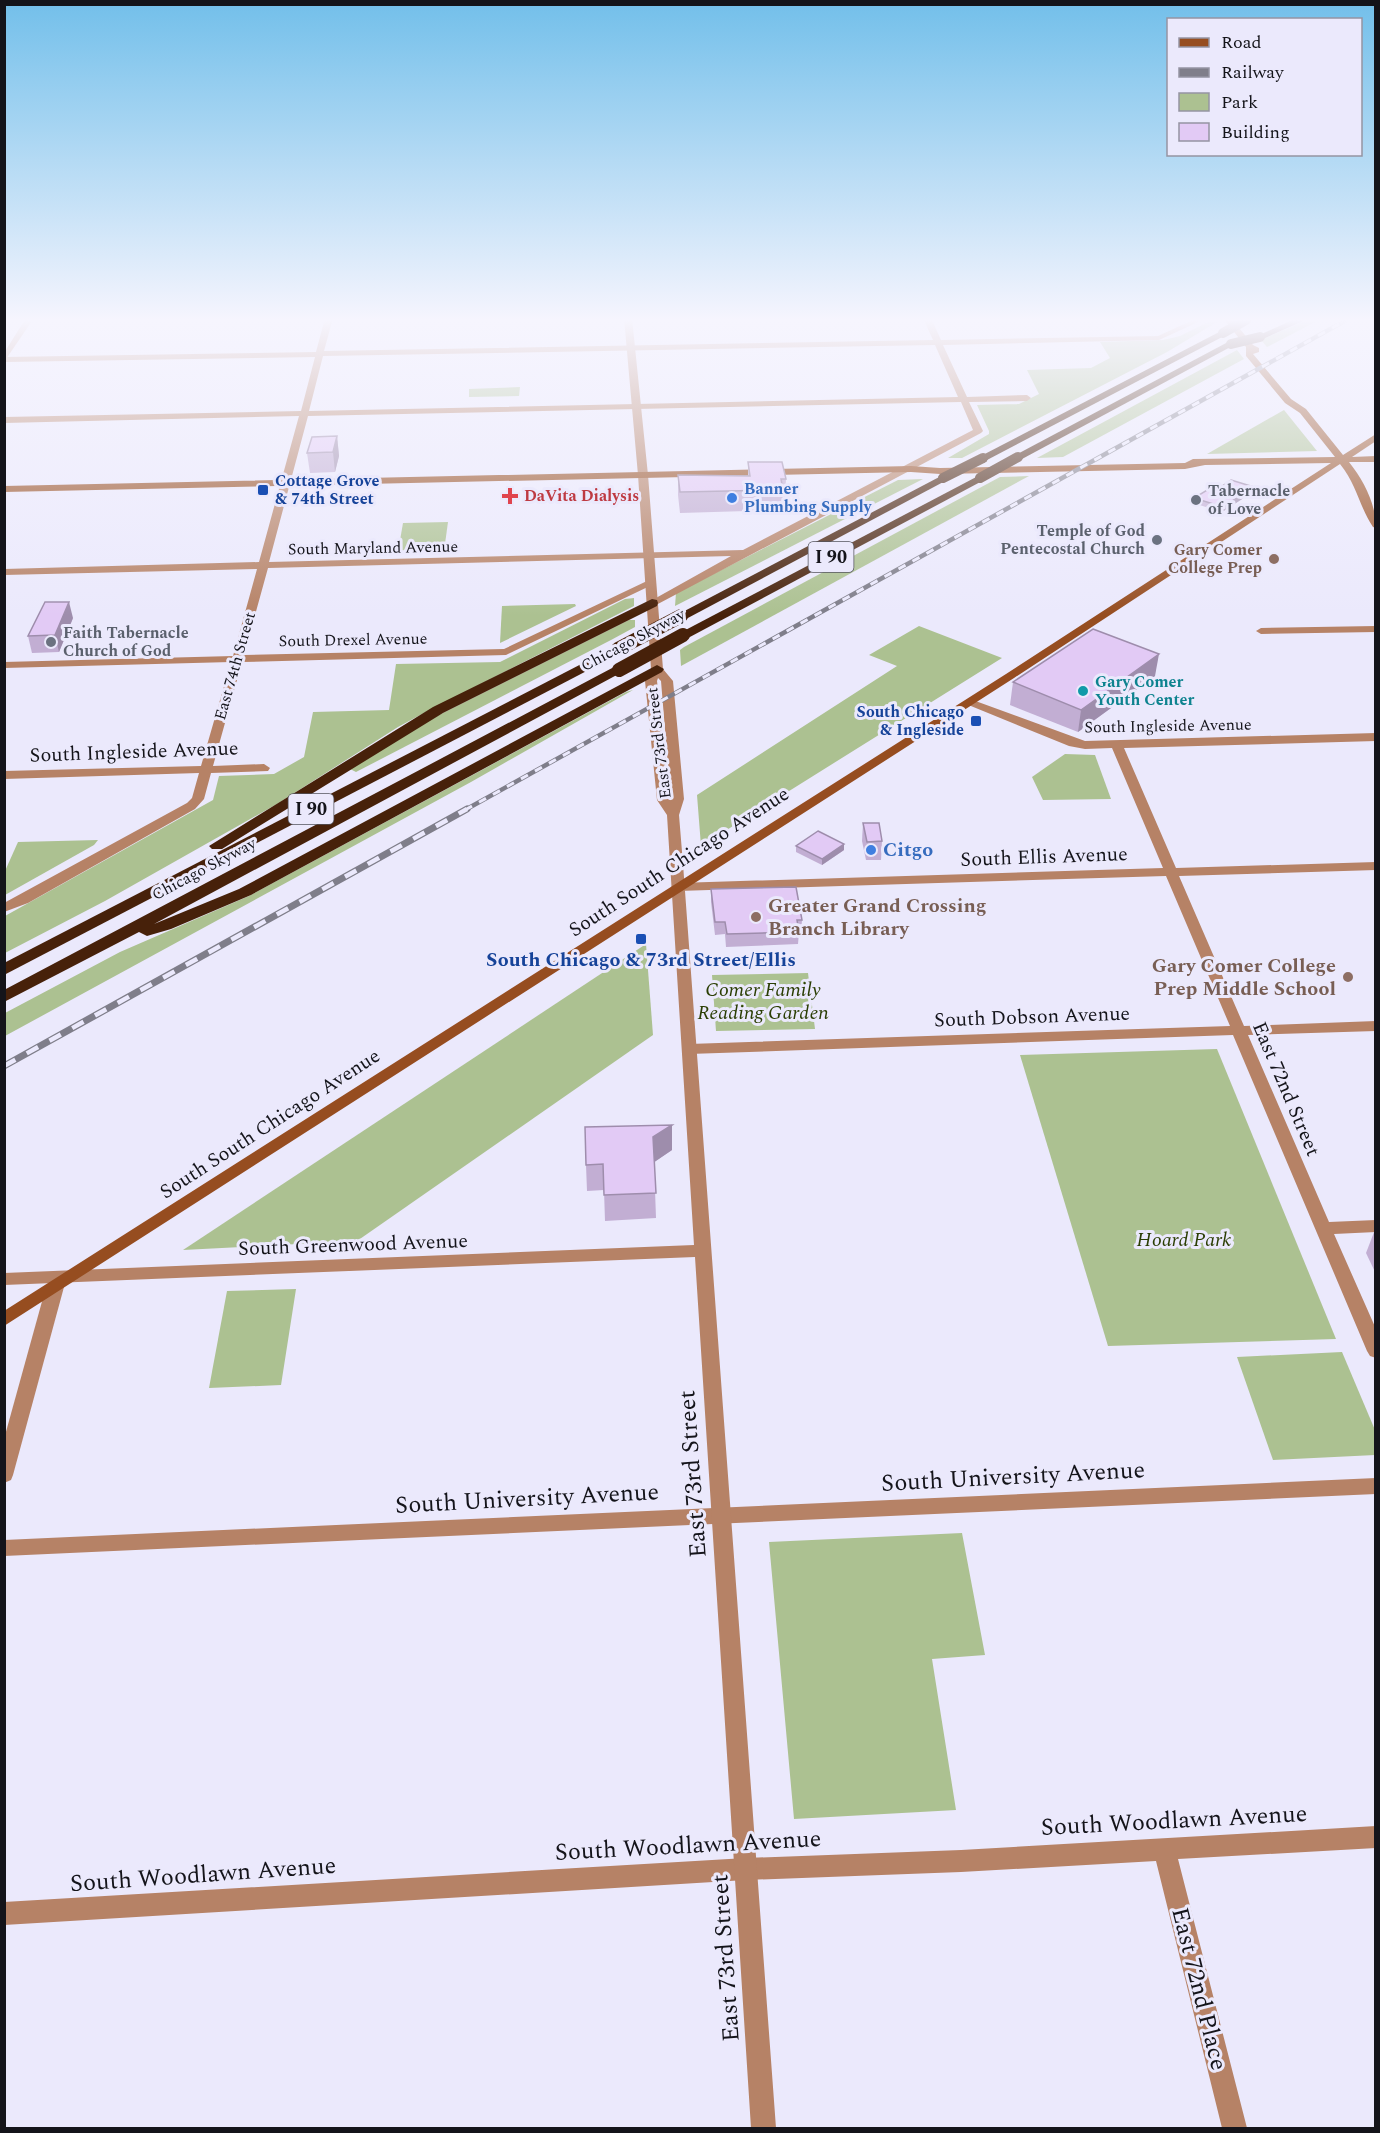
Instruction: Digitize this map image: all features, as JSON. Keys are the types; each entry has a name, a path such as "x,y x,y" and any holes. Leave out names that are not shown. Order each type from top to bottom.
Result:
{"highway":[{"name":"Chicago Skyway","path":"4,970 1060,418"},
{"name":"Chicago Skyway","path":"4,997 1092,418"},
{"path":"175,880 220,844 399,732 652,603"},
{"path":"113,940 165,926 245,892 657,669"}],"main road":[{"path":"1308,418 1360,485 1369,513 1376,525"},
{"name":"South South Chicago Avenue","path":"4,1320 970,702 1376,437"},
{"path":"4,489 911,469 940,471 1173,466 1201,463 1376,459"}],"street":[{"path":"4,420 109,418"},
{"name":"East 74th Street","path":"4,908 23,900 191,806 198,799 303,418"},
{"name":"East 73rd Street","path":"637,418 657,669 651,681 663,800 673,815 764,2128"},
{"path":"652,603 743,553 911,469 978,431 972,418"},
{"name":"South Maryland Avenue","path":"4,572 743,553"},
{"name":"South Drexel Avenue","path":"4,665 506,652 651,583"},
{"path":"1261,631 1376,629"},
{"name":"South Ingleside Avenue","path":"970,702 1073,743 1116,744 1376,737"},
{"name":"East 72nd Street","path":"1116,744 1376,1351"},
{"name":"South Ingleside Avenue","path":"4,775 264,768"},
{"name":"South Ellis Avenue","path":"678,887 1376,866"},
{"name":"South Dobson Avenue","path":"689,1049 1376,1026"},
{"path":"1323,1228 1376,1226"},
{"name":"South Greenwood Avenue","path":"4,1279 703,1251"},
{"path":"4,1475 56,1287"},
{"name":"South University Avenue","path":"4,1548 1376,1486"},
{"name":"South Woodlawn Avenue","path":"4,1914 746,1869 961,1861 1376,1837"},
{"name":"East 72nd Place","path":"1164,1849 1234,2128"}],"green space":[{"path":"983,418 1040,418 962,458 948,458 989,434"},
{"path":"1112,418 1136,418 1063,457 1037,458"},
{"path":"1271,418 1290,418 1317,451 1207,454"},
{"path":"1029,476 681,666 680,650 684,647 1000,477"},
{"path":"923,479 675,606 676,593 898,480"},
{"path":"448,522 444,551 398,552 403,523"},
{"path":"634,598 634,606 398,727 277,804 105,901 5,953 5,916 213,800 219,776 274,774 304,757 313,712 389,710 396,664 500,662 625,599"},
{"path":"575,604 576,606 500,643 502,606"},
{"path":"629,620 635,620 635,627 356,772 350,769 421,724"},
{"path":"919,626 1002,658 701,846 697,795 897,666 869,655"},
{"path":"633,690 471,782 5,1036 5,1013 120,952 249,896"},
{"path":"1065,754 1095,755 1111,799 1043,800 1032,777"},
{"path":"98,840 94,845 5,895 5,871 18,842"},
{"path":"646,944 653,1035 357,1241 183,1250"},
{"name":"Comer Family Reading Garden","path":"808,973 815,1029 716,1031 712,975"},
{"name":"Hoard Park","path":"1217,1049 1336,1339 1108,1346 1020,1055"},
{"path":"296,1289 281,1385 209,1388 227,1291"},
{"path":"1342,1352 1375,1430 1375,1455 1273,1460 1237,1357"},
{"path":"962,1533 985,1655 932,1659 956,1810 794,1819 769,1542"}],"building":[{"path":"337,436 333,452 307,453 312,437"},
{"path":"748,462 782,462 786,479 781,479 783,490 680,492 678,475 750,476"},
{"path":"1231,480 1254,487 1223,507 1194,498 1217,484 1222,486"},
{"path":"45,602 69,602 55,635 28,636"},
{"path":"1093,629 1159,654 1081,710 1013,682"},
{"path":"863,823 879,823 882,841 867,842"},
{"name":"Citgo","path":"818,831 844,844 822,859 796,846"},
{"name":"Greater Grand Crossing Branch Library","path":"796,887 802,920 797,920 799,932 727,934 725,922 715,922 711,889"},
{"path":"672,1125 653,1137 656,1193 604,1195 603,1164 586,1165 585,1127"}],"railway":[{"path":"465,810 1171,418"},
{"path":"4,1066 467,809"}],"place":[{"name":"Cottage Grove & 74th Street","path":"263,490"},
{"name":"DaVita Dialysis","path":"510,496"},
{"name":"Banner Plumbing Supply","path":"732,498"},
{"name":"Tabernacle of Love","path":"1196,500"},
{"name":"Temple of God Pentecostal Church","path":"1157,540"},
{"name":"Gary Comer College Prep","path":"1274,559"},
{"name":"Faith Tabernacle Church of God","path":"51,642"},
{"name":"Gary Comer Youth Center","path":"1083,691"},
{"name":"South Chicago & Ingleside","path":"976,721"},
{"name":"Citgo","path":"871,850"},
{"name":"Greater Grand Crossing Branch Library","path":"756,917"},
{"name":"South Chicago & 73rd Street/Ellis","path":"641,939"},
{"name":"Gary Comer College Prep Middle School","path":"1348,977"}]}
